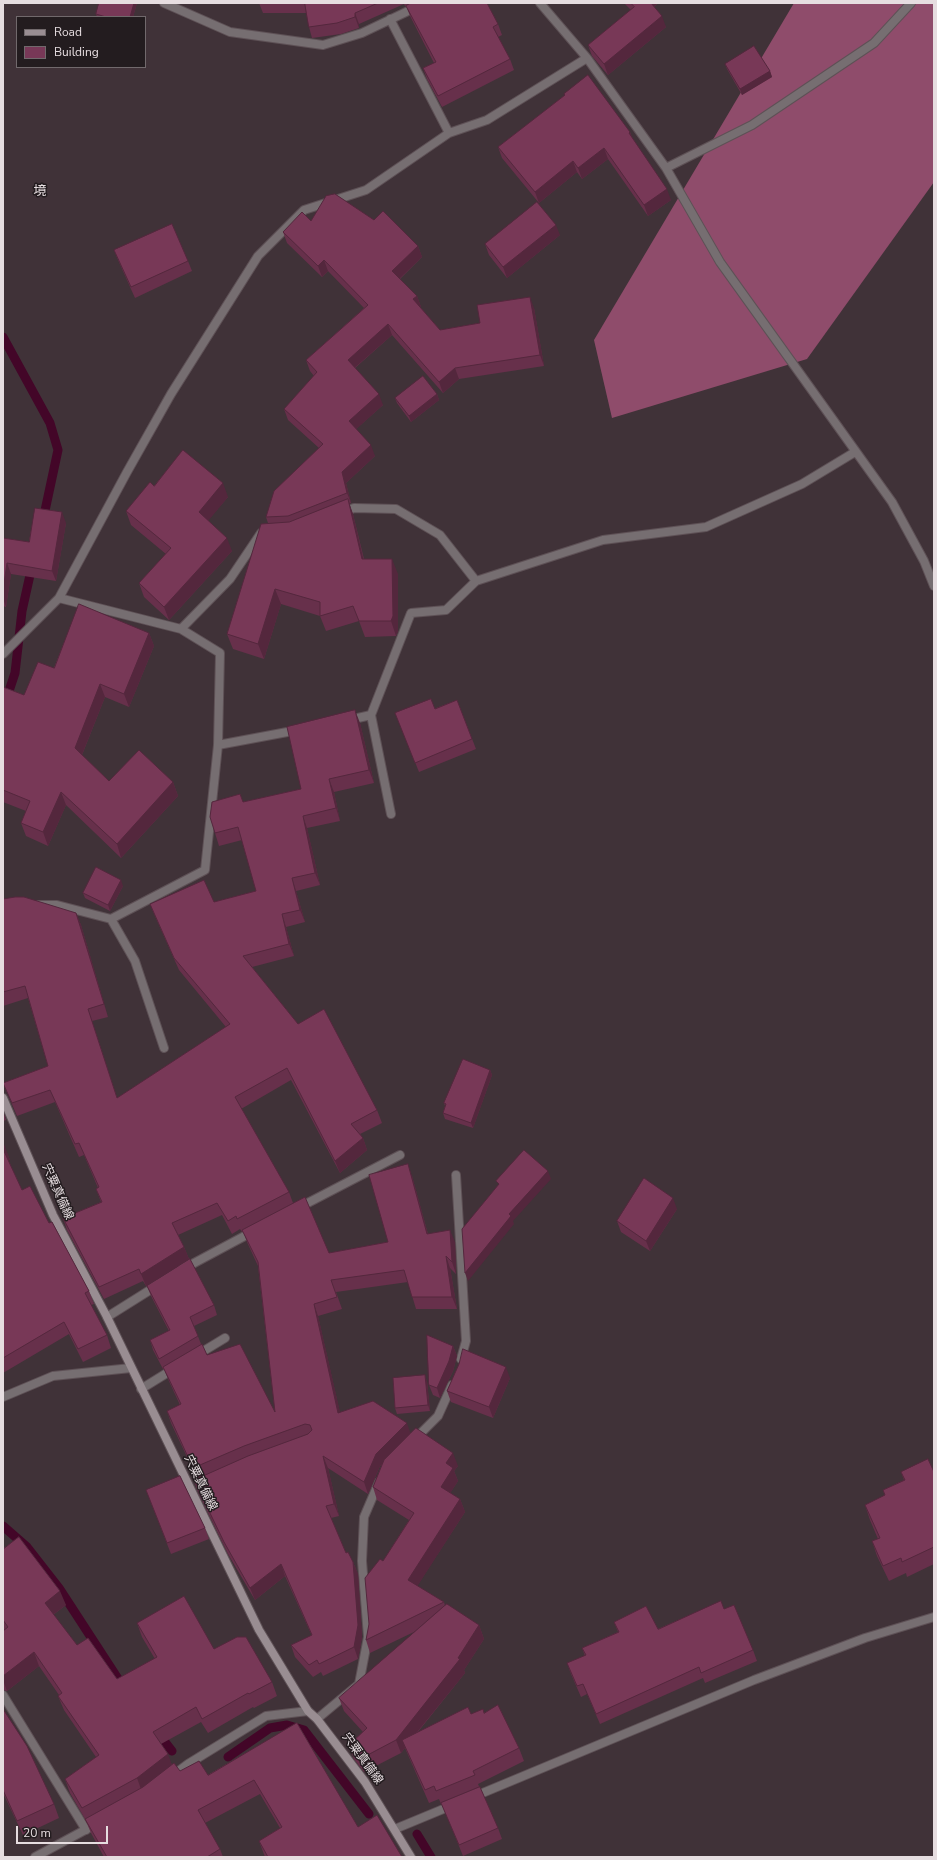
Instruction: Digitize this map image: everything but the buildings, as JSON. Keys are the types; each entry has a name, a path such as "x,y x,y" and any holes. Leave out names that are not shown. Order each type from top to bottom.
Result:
{"main road":[{"name":"宍粟真備線","path":"3,1098 53,1215 107,1317 141,1389 193,1488 259,1630 308,1711 317,1719 365,1782 411,1857"}],"street":[{"path":"164,3 230,32 323,45 362,32 425,3"},
{"path":"540,3 587,58 666,168 720,262 892,502 924,562 934,586"},
{"path":"666,168 752,125 874,43 911,3"},
{"path":"390,19 449,133"},
{"path":"3,654 60,598 167,400 258,256 304,210 366,190 449,133 487,120 587,58"},
{"path":"392,814 371,715 412,613 446,610 476,581 603,540 706,527 802,484 855,452"},
{"path":"333,516 354,508 396,509 440,535 476,581"},
{"path":"181,629 230,579 260,534 267,533"},
{"path":"34,905 57,905 111,919 206,870 218,745 220,653 181,629 60,598"},
{"path":"340,721 371,715"},
{"path":"218,745 310,727"},
{"path":"111,919 135,961 164,1048"},
{"path":"288,1214 400,1155"},
{"path":"456,1175 466,1341 460,1366"},
{"path":"177,1273 260,1228"},
{"path":"107,1317 164,1281"},
{"path":"141,1389 226,1338"},
{"path":"3,1397 53,1376 131,1368"},
{"path":"411,1443 438,1416 455,1380"},
{"path":"317,1719 359,1684 368,1637 362,1561 364,1516 381,1476"},
{"path":"395,1829 754,1680 865,1638 934,1617"},
{"path":"3,1695 86,1830"},
{"path":"163,1783 188,1764 266,1716 308,1711"},
{"path":"35,1857 106,1819"}],"shaded area":[{"path":"794,3 934,3 934,182 807,359 612,418 594,340"}],"waterway":[{"path":"3,337 50,423 58,450 43,520"},
{"path":"3,709 15,673 22,611 32,566"},
{"path":"3,1526 27,1547 59,1588 124,1688"},
{"path":"228,1757 270,1728 287,1725 304,1730 369,1814"},
{"path":"158,1733 172,1751"},
{"path":"417,1834 431,1857"}],"district":[{"name":"境","path":"40,192"}]}
